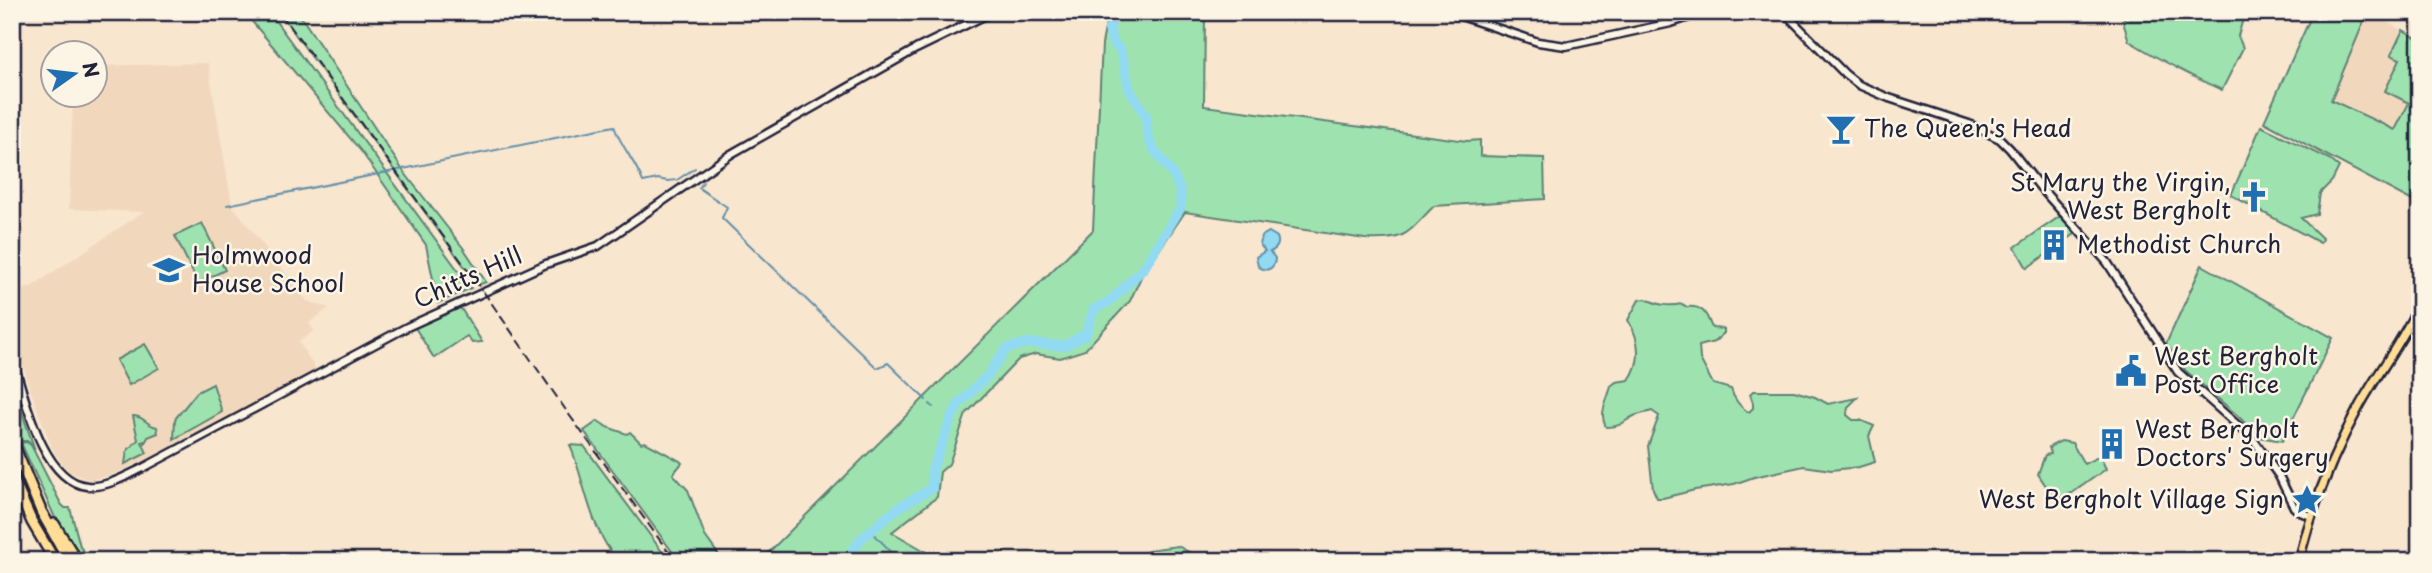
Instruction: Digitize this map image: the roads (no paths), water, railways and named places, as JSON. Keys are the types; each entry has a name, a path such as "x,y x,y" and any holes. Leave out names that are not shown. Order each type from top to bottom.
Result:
{"highway":[{"path":"12,441 41,511 69,561"},
{"path":"12,477 32,522 55,561"},
{"path":"31,488 77,561"}],"main road":[{"path":"2299,561 2311,516 2360,407 2420,303"}],"street":[{"name":"Chitts Hill","path":"12,357 36,428 56,469 67,479 80,485 106,484 133,473 407,327 536,268 598,246 731,154 916,49 992,12"},
{"path":"1449,12 1538,42 1566,46 1671,23 1704,12"},
{"path":"1784,12 1859,85 1889,99 1969,124 2000,139 2107,262 2178,372 2244,429 2267,457 2294,506 2300,512 2311,516"}],"water":[{"path":"1269,232 1277,237 1278,244 1270,252 1275,258 1273,265 1270,269 1264,269 1258,266 1256,257 1265,251 1260,245 1262,236"}],"waterway":[{"path":"845,561 861,539 898,508 932,488 932,470 951,419 959,404 988,375 1006,349 1027,343 1064,346 1086,334 1094,309 1109,302 1144,268 1181,207 1180,190 1148,137 1146,116 1129,88 1120,50 1112,41 1109,29 1115,12"},
{"path":"227,205 614,126 643,182 658,179 677,180 695,168"},
{"path":"703,182 699,188 727,207 722,218 877,368 888,363 926,400"},
{"path":"930,404 933,407"},
{"path":"871,531 900,561"}],"railway":[{"path":"280,12 675,561"}],"place":[{"name":"The Queen's Head","path":"1841,129"},
{"name":"St Mary the Virgin, West Bergholt","path":"2254,197"},
{"name":"Methodist Church","path":"2054,245"},
{"name":"Holmwood House School","path":"169,270"},
{"name":"West Bergholt Post Office","path":"2131,371"},
{"name":"West Bergholt Doctors' Surgery","path":"2112,444"},
{"name":"West Bergholt Village Sign","path":"2307,500"}]}
